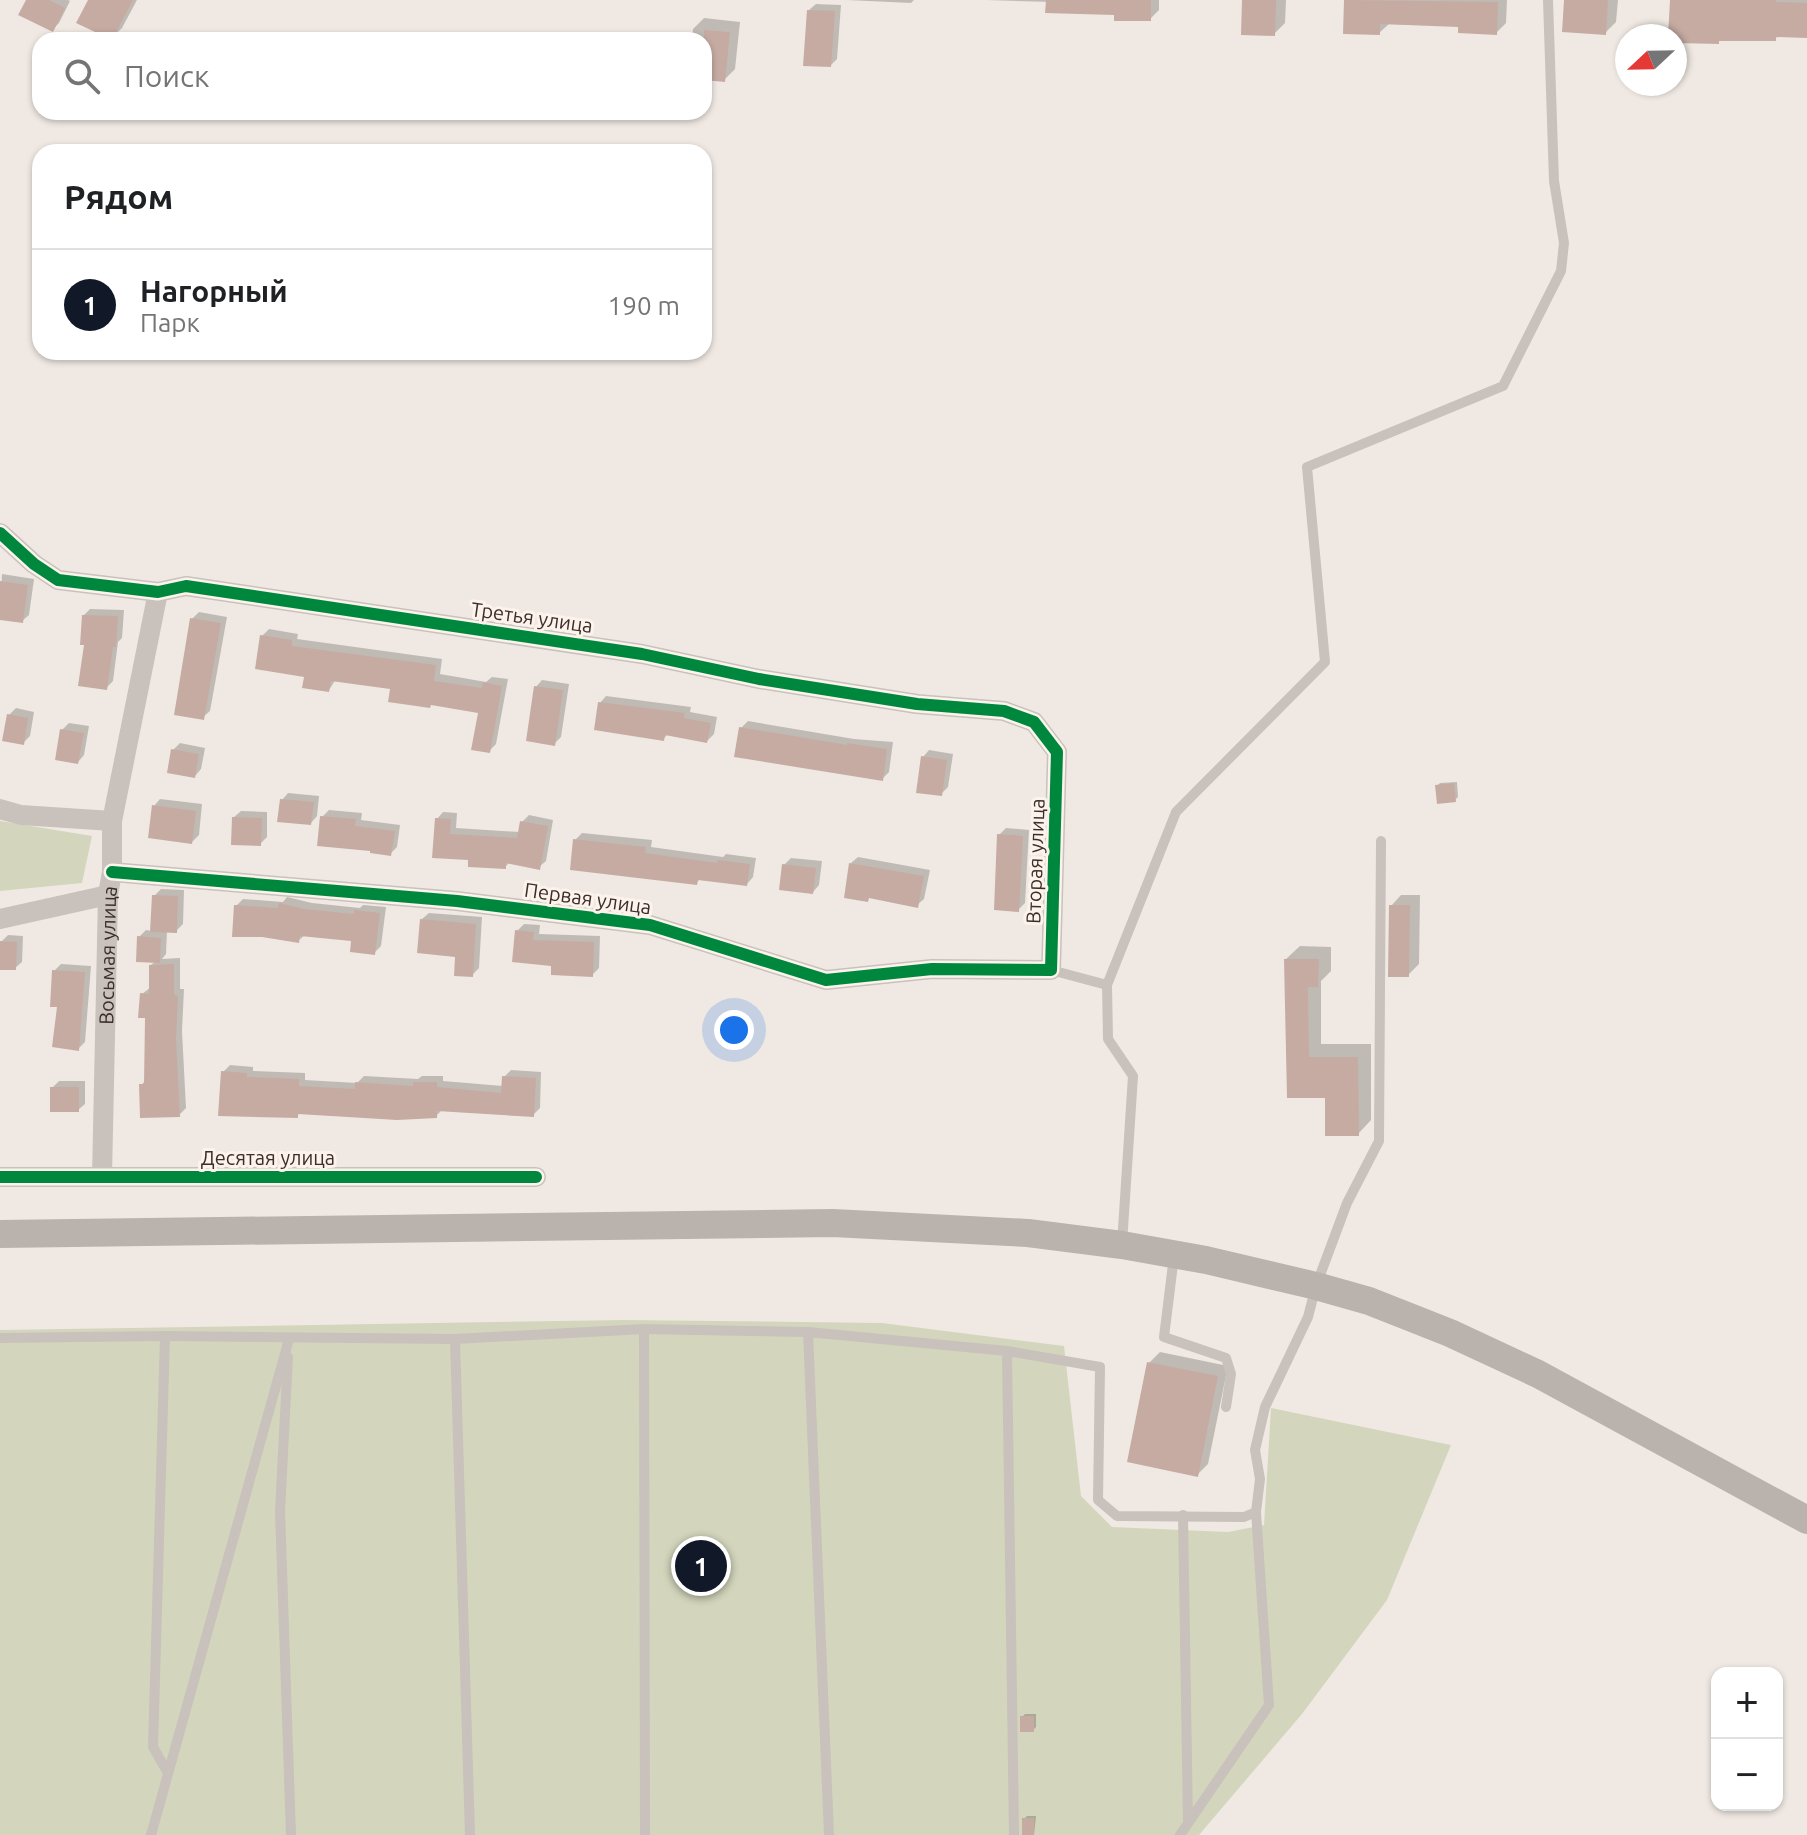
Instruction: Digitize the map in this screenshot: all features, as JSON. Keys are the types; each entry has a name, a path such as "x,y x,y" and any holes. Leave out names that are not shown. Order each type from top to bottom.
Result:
{"main road":[{"path":"0,1234 833,1223 1028,1233 1122,1245 1316,1286 1369,1301 1450,1333 1538,1374 1807,1520"}],"street":[{"name":"Третья улица","path":"0,533 34,564 58,580 158,592 186,586 642,654 759,679 917,704 1004,711 1034,722 1057,752"},
{"name":"Восьмая улица","path":"102,1177 112,821 158,592"},
{"name":"Вторая улица","path":"1051,970 1057,752"},
{"path":"0,809 21,815 112,821"},
{"name":"Первая улица","path":"112,872 457,901 650,925 826,980 932,969 1051,970"},
{"path":"0,919 108,895"},
{"name":"Десятая улица","path":"0,1177 536,1177"}],"lane":[{"path":"1122,1245 1133,1076 1108,1039 1107,985 1176,812 1325,662 1307,467 1503,386 1561,271 1564,243 1554,181 1548,0"},
{"path":"1180,1835 1269,1705 1256,1512 1260,1479 1255,1450 1265,1407 1308,1317 1316,1286 1347,1203 1379,1141 1381,841"},
{"path":"1051,970 1107,985"},
{"path":"1175,1254 1164,1337 1226,1358 1231,1374 1226,1407"},
{"path":"0,1338 455,1339 644,1329 808,1332 1007,1351 1100,1367 1098,1500 1117,1516 1234,1518 1256,1512"},
{"path":"644,1329 645,1835"},
{"path":"808,1332 829,1835"},
{"path":"165,1336 153,1747 168,1773"},
{"path":"151,1835 289,1339"},
{"path":"289,1339 280,1511 291,1835"},
{"path":"455,1339 470,1835"},
{"path":"1007,1351 1014,1835"},
{"path":"1183,1515 1188,1824"}],"green space":[{"path":"0,821 92,836 82,883 0,891"},
{"path":"625,1320 882,1323 1064,1346 1081,1496 1112,1527 1228,1532 1264,1525 1271,1408 1451,1445 1387,1600 1302,1714 1199,1835 0,1835 0,1330"}],"building":[{"path":"26,0 49,0 65,8 53,32 18,15"},
{"path":"88,0 133,0 116,32 95,32 76,23"},
{"path":"1046,0 1151,0 1151,21 1114,21 1114,15 1045,13"},
{"path":"1242,0 1276,0 1275,36 1241,35"},
{"path":"1344,0 1498,2 1497,35 1458,33 1458,27 1380,24 1380,35 1343,34"},
{"path":"1564,0 1608,0 1606,35 1562,32"},
{"path":"1670,0 1807,3 1807,38 1687,43 1687,24 1669,24"},
{"path":"807,10 835,11 831,67 803,66"},
{"path":"704,30 730,32 725,82 712,81 712,32"},
{"path":"0,581 28,585 23,623 0,620"},
{"path":"82,615 118,616 116,647 113,647 107,690 78,686 84,645 80,645"},
{"path":"190,618 221,623 204,720 174,715"},
{"path":"260,635 292,640 292,646 436,665 434,681 482,688 483,682 502,686 490,753 471,750 478,713 388,702 390,689 331,681 329,692 302,688 304,677 255,669"},
{"path":"534,686 563,690 555,746 526,741"},
{"path":"598,702 685,713 684,718 711,723 707,743 665,735 664,741 594,730"},
{"path":"7,714 28,718 24,745 2,741"},
{"path":"739,727 887,749 883,781 734,757"},
{"path":"60,729 84,733 78,764 55,760"},
{"path":"171,749 199,754 195,778 167,773"},
{"path":"921,756 947,760 942,796 916,793"},
{"path":"1454,783 1456,802 1437,804 1435,785"},
{"path":"280,799 314,802 311,825 277,822"},
{"path":"152,805 196,811 192,844 148,838"},
{"path":"320,816 356,819 355,826 395,831 391,856 317,846"},
{"path":"232,817 262,818 261,846 231,845"},
{"path":"435,818 451,819 450,834 517,838 520,821 548,826 540,870 506,863 506,869 468,867 468,860 432,858"},
{"path":"997,834 1023,836 1019,912 994,910"},
{"path":"573,839 646,847 645,853 717,863 718,860 750,864 747,886 698,880 697,885 570,870"},
{"path":"849,863 924,876 918,908 869,898 868,902 844,898"},
{"path":"782,864 816,868 813,894 779,890"},
{"path":"152,895 178,896 177,933 150,932"},
{"path":"279,903 354,914 354,910 380,913 375,955 350,952 351,941 300,936 299,943 262,937 232,937 234,905 278,908"},
{"path":"1389,905 1410,905 1409,977 1388,977"},
{"path":"420,919 476,924 473,977 454,976 455,957 417,953"},
{"path":"515,930 534,932 533,940 594,942 593,977 551,975 551,966 512,962"},
{"path":"137,936 161,938 160,963 136,962"},
{"path":"0,941 17,942 16,970 0,970"},
{"path":"1284,959 1319,959 1318,987 1308,987 1309,1057 1358,1057 1359,1136 1325,1136 1325,1098 1287,1098"},
{"path":"174,964 174,995 178,996 176,1039 180,1117 140,1118 139,1084 144,1084 145,1018 138,1018 140,993 149,994 149,965"},
{"path":"52,970 85,972 79,1051 52,1047 57,1007 50,1007"},
{"path":"221,1071 247,1073 247,1077 299,1079 299,1086 355,1089 355,1082 413,1086 413,1082 437,1082 437,1087 501,1093 502,1076 536,1078 534,1117 437,1111 437,1118 397,1120 298,1114 298,1118 218,1116"},
{"path":"50,1087 79,1087 79,1112 50,1112"},
{"path":"1147,1362 1218,1376 1198,1477 1127,1462"},
{"path":"1020,1716 1034,1716 1034,1732 1020,1732"},
{"path":"1022,1818 1034,1818 1034,1835 1022,1835"}],"cycle path":[{"path":"0,533 34,564 58,580 158,592 186,586 642,654 759,679 917,704 1004,711 1034,722 1057,752 1051,970 932,969 826,980 650,925 457,901 112,872"},
{"path":"0,1177 536,1177"}],"place":[{"name":"Нагорный","path":"701,1566"}]}
